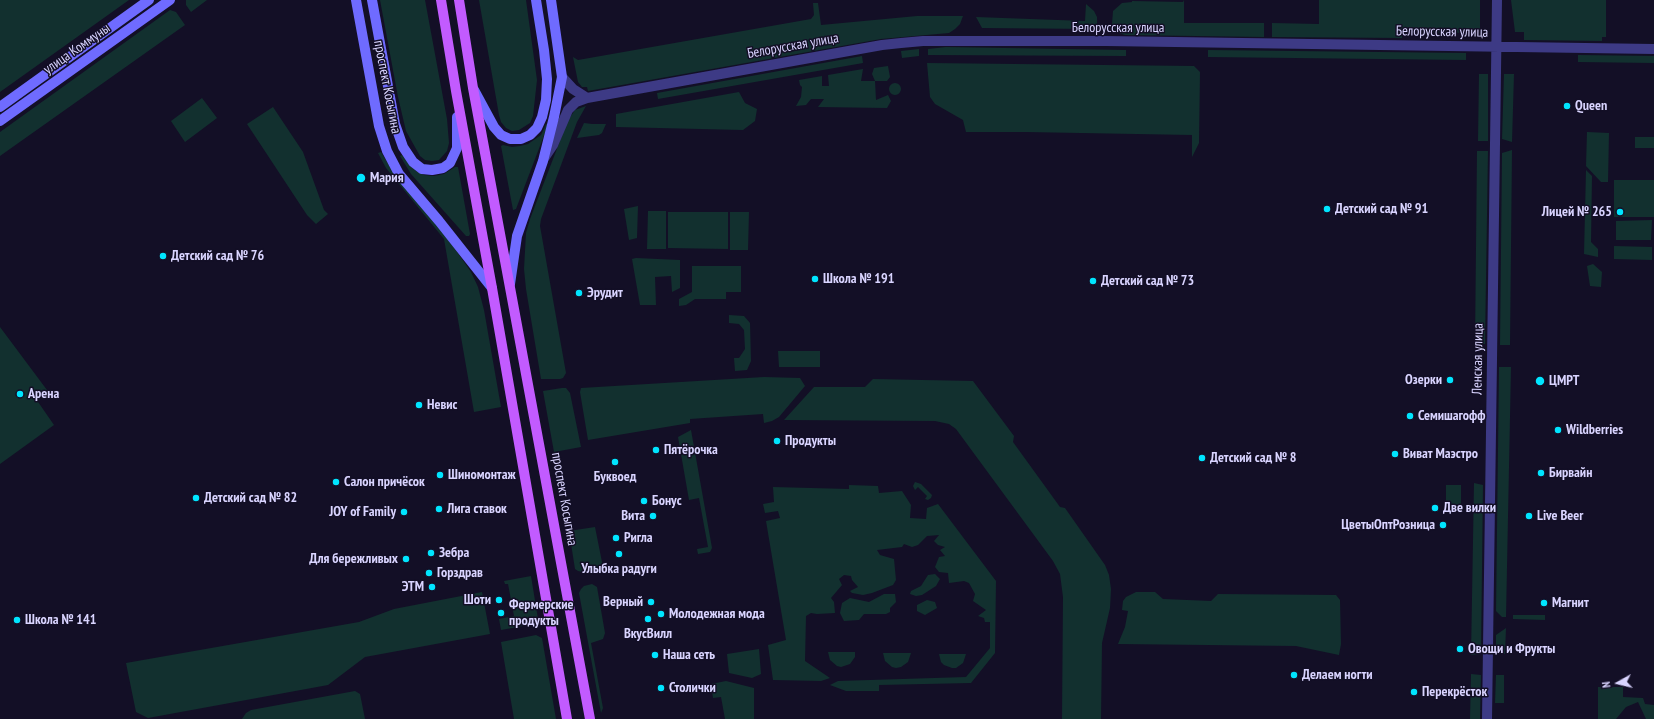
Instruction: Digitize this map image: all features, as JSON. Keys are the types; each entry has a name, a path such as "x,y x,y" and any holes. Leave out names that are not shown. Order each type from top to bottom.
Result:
{"main road":[{"name":"улица Коммуны","path":"0,106 149,0"},
{"name":"улица Коммуны","path":"0,121 170,0"},
{"name":"проспект Косыгина","path":"356,0 379,126 387,151 399,174 443,226 492,288"},
{"name":"проспект Косыгина","path":"372,0 389,100 395,124 403,147 413,162 422,169 432,170 443,168 450,163 457,148 458,131 456,91"},
{"name":"проспект Косыгина","path":"441,0 567,719"},
{"name":"проспект Косыгина","path":"459,0 473,88 590,719"},
{"name":"проспект Косыгина","path":"473,88 494,127 501,135 510,139 521,139 530,135 537,128 542,117 546,100 546,79 544,50 536,0"},
{"name":"проспект Косыгина","path":"510,284 517,236 543,160 562,77 551,0"}],"street":[{"name":"Ленская улица","path":"1487,719 1497,0"},
{"name":"Белорусская улица","path":"543,160 553,145 568,110 576,102 587,98 882,45 923,41 1179,42 1654,49"},
{"path":"562,77 573,89 587,98"}],"green space":[{"path":"0,0 129,0 0,92"},
{"path":"186,0 207,0 191,12 186,5"},
{"path":"380,0 425,0 447,119 449,143 447,151 439,160 425,160 420,156 406,131 398,97"},
{"path":"479,0 526,0 537,80 533,116 530,123 519,130 512,131 506,128 501,122"},
{"path":"1184,0 1184,23 1264,23 1264,37 1125,35 1119,33 1112,24 1113,11 1122,3 1132,1 1183,2"},
{"path":"1319,0 1480,0 1480,33 1402,32 1402,38 1272,37 1272,23 1319,24"},
{"path":"1511,0 1606,0 1606,37 1602,37 1602,41 1524,40 1524,32 1515,32"},
{"path":"813,3 818,3 821,25 917,16 963,16 960,24 949,33 881,39 588,91 587,87 582,87 578,82 573,57 578,60 811,19 814,15"},
{"path":"1086,4 1094,11 1097,17 1097,24 1094,29 982,28 976,17 1085,21"},
{"path":"170,10 176,12 185,25 0,156 0,132"},
{"path":"946,47 1126,50 1126,56 928,55 928,49"},
{"path":"919,49 919,56 902,58 901,51"},
{"path":"1208,50 1466,53 1466,60 1208,57"},
{"path":"1578,55 1654,56 1654,63 1578,62"},
{"path":"862,56 863,63 658,99 657,93"},
{"path":"927,63 1194,66 1200,72 1199,143 1192,157 1192,135 966,132 963,120 935,104 930,97"},
{"path":"888,66 890,77 887,81 875,81 872,74 874,68"},
{"path":"863,69 861,81 875,81 876,100 888,95 891,101 887,108 818,107 824,99 811,99 806,105 796,106 801,97 802,87 799,80 822,76 822,86 829,86 828,75"},
{"path":"1479,74 1488,74 1488,141 1478,141"},
{"path":"1504,74 1514,74 1512,142 1502,139"},
{"path":"895,83 899,85 901,89 899,93 895,95 891,93 889,89 891,85"},
{"path":"739,92 745,103 757,109 755,121 743,130 616,127 616,114"},
{"path":"202,98 217,118 185,142 171,121"},
{"path":"586,106 577,122 541,219 540,226 566,373 563,378 560,379 541,379 526,289 524,269 526,233 568,120 575,110"},
{"path":"273,107 303,152 324,210 328,214 316,224 307,215 247,124"},
{"path":"584,123 606,124 602,133 599,135 577,138"},
{"path":"546,124 548,124 516,209 513,210 501,146 512,147 528,144 541,135"},
{"path":"1587,132 1609,133 1608,182 1601,182 1586,166"},
{"path":"1635,137 1654,137 1654,148 1635,148"},
{"path":"1512,150 1510,345 1500,345 1502,153"},
{"path":"1477,151 1488,151 1485,344 1475,344"},
{"path":"381,152 396,177 437,223 471,272 478,287 484,310 501,407 474,412 444,239 386,168 378,153"},
{"path":"402,155 416,171 424,175 434,176 444,174 455,167 458,167 470,234 469,236 466,236 411,174 400,156"},
{"path":"1586,170 1592,176 1591,242 1598,249 1598,257 1584,254"},
{"path":"1614,180 1654,180 1654,217 1614,217"},
{"path":"638,206 637,238 629,240 624,209"},
{"path":"648,211 666,211 666,249 647,249"},
{"path":"668,212 728,212 728,249 668,248"},
{"path":"730,212 749,212 748,250 730,250"},
{"path":"1652,220 1651,240 1616,240 1616,221"},
{"path":"1614,246 1652,247 1652,260 1614,259"},
{"path":"632,259 680,260 680,288 672,292 671,276 655,277 656,305 640,305"},
{"path":"1593,264 1602,272 1601,287 1590,286 1587,266"},
{"path":"692,266 741,266 741,292 726,292 726,299 695,299 686,305 679,306 679,299 692,292"},
{"path":"729,315 744,316 750,323 751,361 747,370 735,371 734,358 739,358 745,349 744,330 739,324 729,323"},
{"name":"Арена","path":"0,327 47,390 36,399 54,425 0,464"},
{"path":"778,351 820,351 820,367 779,367"},
{"path":"1499,367 1511,367 1506,617 1502,617 1496,611"},
{"path":"764,377 800,378 805,386 779,417 772,421 764,423 763,414 690,419 690,423 588,440 580,392 581,388"},
{"path":"873,379 973,381 1014,436 1013,442 1060,507 1065,508 1105,565 1109,575 1111,589 1110,608 1102,643 1101,719 1062,719 1063,597 1060,574 1053,561 956,429 949,424 935,421 784,420 814,387 865,387"},
{"path":"566,388 570,393 581,447 554,452 543,391"},
{"path":"691,430 712,548 710,552 698,554 697,549 708,547 699,498 689,500 678,437"},
{"path":"915,482 921,484 932,495 931,498 928,500 925,499 927,496 918,487 915,490 913,486"},
{"path":"1474,483 1483,485 1481,654 1471,655"},
{"path":"849,485 878,486 879,493 902,491 911,505 910,518 926,519 927,508 938,504 996,581 995,653 971,683 879,685 879,691 846,691 830,685 838,681 966,677 990,648 990,622 985,622 984,618 978,616 986,610 973,601 975,594 969,583 964,581 949,583 948,573 939,572 935,567 939,557 945,556 940,550 945,547 938,545 934,541 939,535 927,536 918,545 912,547 904,544 902,547 877,550 880,555 894,559 896,580 893,585 863,595 852,593 850,591 858,587 852,580 851,576 844,575 839,579 842,585 831,598 834,602 835,613 811,613 806,616 805,661 830,678 821,681 773,680 768,645 786,640 766,521 780,518 778,511 765,513 763,504 774,502 773,487 849,489"},
{"path":"1446,485 1461,485 1461,510 1446,509"},
{"path":"595,527 604,572 591,574 578,571 575,569 569,531"},
{"path":"935,574 940,579 936,586 922,595 916,596 910,594 911,591 921,586 928,575"},
{"path":"531,576 538,619 534,624 501,630 499,619 514,616 508,584 505,584 504,581"},
{"path":"592,584 597,587 605,633 603,639 591,643 603,708 601,713 579,593 584,586"},
{"path":"482,592 490,634 365,657 328,685 148,718 136,712 126,663 359,622 394,609"},
{"path":"1136,592 1155,592 1163,599 1211,601 1218,594 1336,595 1340,600 1341,644 1339,655 1296,646 1118,644 1125,627 1128,611 1122,610 1123,601 1126,597"},
{"path":"884,594 895,594 896,602 890,608 890,612 886,614 864,614 859,620 844,621 840,613 842,603 850,598 869,602"},
{"path":"927,600 935,602 937,608 925,615 917,611 917,605"},
{"path":"1513,615 1545,615 1545,620 1513,619"},
{"path":"1506,628 1505,654 1496,654 1496,635"},
{"path":"536,635 542,638 556,719 514,719 501,642"},
{"path":"759,649 761,674 752,678 729,673 727,654"},
{"path":"828,652 855,652 855,657 850,664 841,667 837,666 830,660"},
{"path":"883,653 911,653 908,662 901,667 896,668 892,667 885,661"},
{"path":"939,654 966,654 963,663 956,668 952,668 941,662"},
{"path":"1471,674 1481,675 1480,719 1470,719"},
{"path":"1496,675 1504,675 1504,703 1495,703"},
{"path":"726,681 754,688 754,719 725,719 721,697 713,698 711,684"},
{"path":"1598,687 1623,687 1623,697 1643,698 1645,704 1654,705 1654,719 1646,719 1638,702 1626,707 1616,719 1598,719"},
{"path":"355,691 360,694 365,719 242,719 246,713 251,710"}],"place":[{"name":"Queen","path":"1567,106"},
{"name":"Мария","path":"361,178"},
{"name":"Детский сад № 91","path":"1327,209"},
{"name":"Лицей № 265","path":"1620,212"},
{"name":"Детский сад № 76","path":"163,256"},
{"name":"Школа № 191","path":"815,279"},
{"name":"Детский сад № 73","path":"1093,281"},
{"name":"Эрудит","path":"579,293"},
{"name":"Озерки","path":"1450,380"},
{"name":"ЦМРТ","path":"1540,381"},
{"name":"Арена","path":"20,394"},
{"name":"Невис","path":"419,405"},
{"name":"Семишагофф","path":"1410,416"},
{"name":"Wildberries","path":"1558,430"},
{"name":"Продукты","path":"777,441"},
{"name":"Пятёрочка","path":"656,450"},
{"name":"Виват Маэстро","path":"1395,454"},
{"name":"Детский сад № 8","path":"1202,458"},
{"name":"Буквоед","path":"615,462"},
{"name":"Бирвайн","path":"1541,473"},
{"name":"Шиномонтаж","path":"440,475"},
{"name":"Салон причёсок","path":"336,482"},
{"name":"Детский сад № 82","path":"196,498"},
{"name":"Бонус","path":"644,501"},
{"name":"Две вилки","path":"1435,508"},
{"name":"Лига ставок","path":"439,509"},
{"name":"JOY of Family","path":"404,512"},
{"name":"Вита","path":"653,516"},
{"name":"Live Beer","path":"1529,516"},
{"name":"ЦветыОптРозница","path":"1443,525"},
{"name":"Ригла","path":"616,538"},
{"name":"Зебра","path":"431,553"},
{"name":"Улыбка радуги","path":"619,554"},
{"name":"Для бережливых","path":"406,559"},
{"name":"Горздрав","path":"429,573"},
{"name":"ЭТМ","path":"432,587"},
{"name":"Шоти","path":"499,600"},
{"name":"Верный","path":"651,602"},
{"name":"Магнит","path":"1544,603"},
{"name":"Фермерские продукты","path":"501,613"},
{"name":"Молодежная мода","path":"661,614"},
{"name":"ВкусВилл","path":"648,619"},
{"name":"Школа № 141","path":"17,620"},
{"name":"Овощи и Фрукты","path":"1460,649"},
{"name":"Наша сеть","path":"655,655"},
{"name":"Делаем ногти","path":"1294,675"},
{"name":"Столички","path":"661,688"},
{"name":"Перекрёсток","path":"1414,692"}]}
